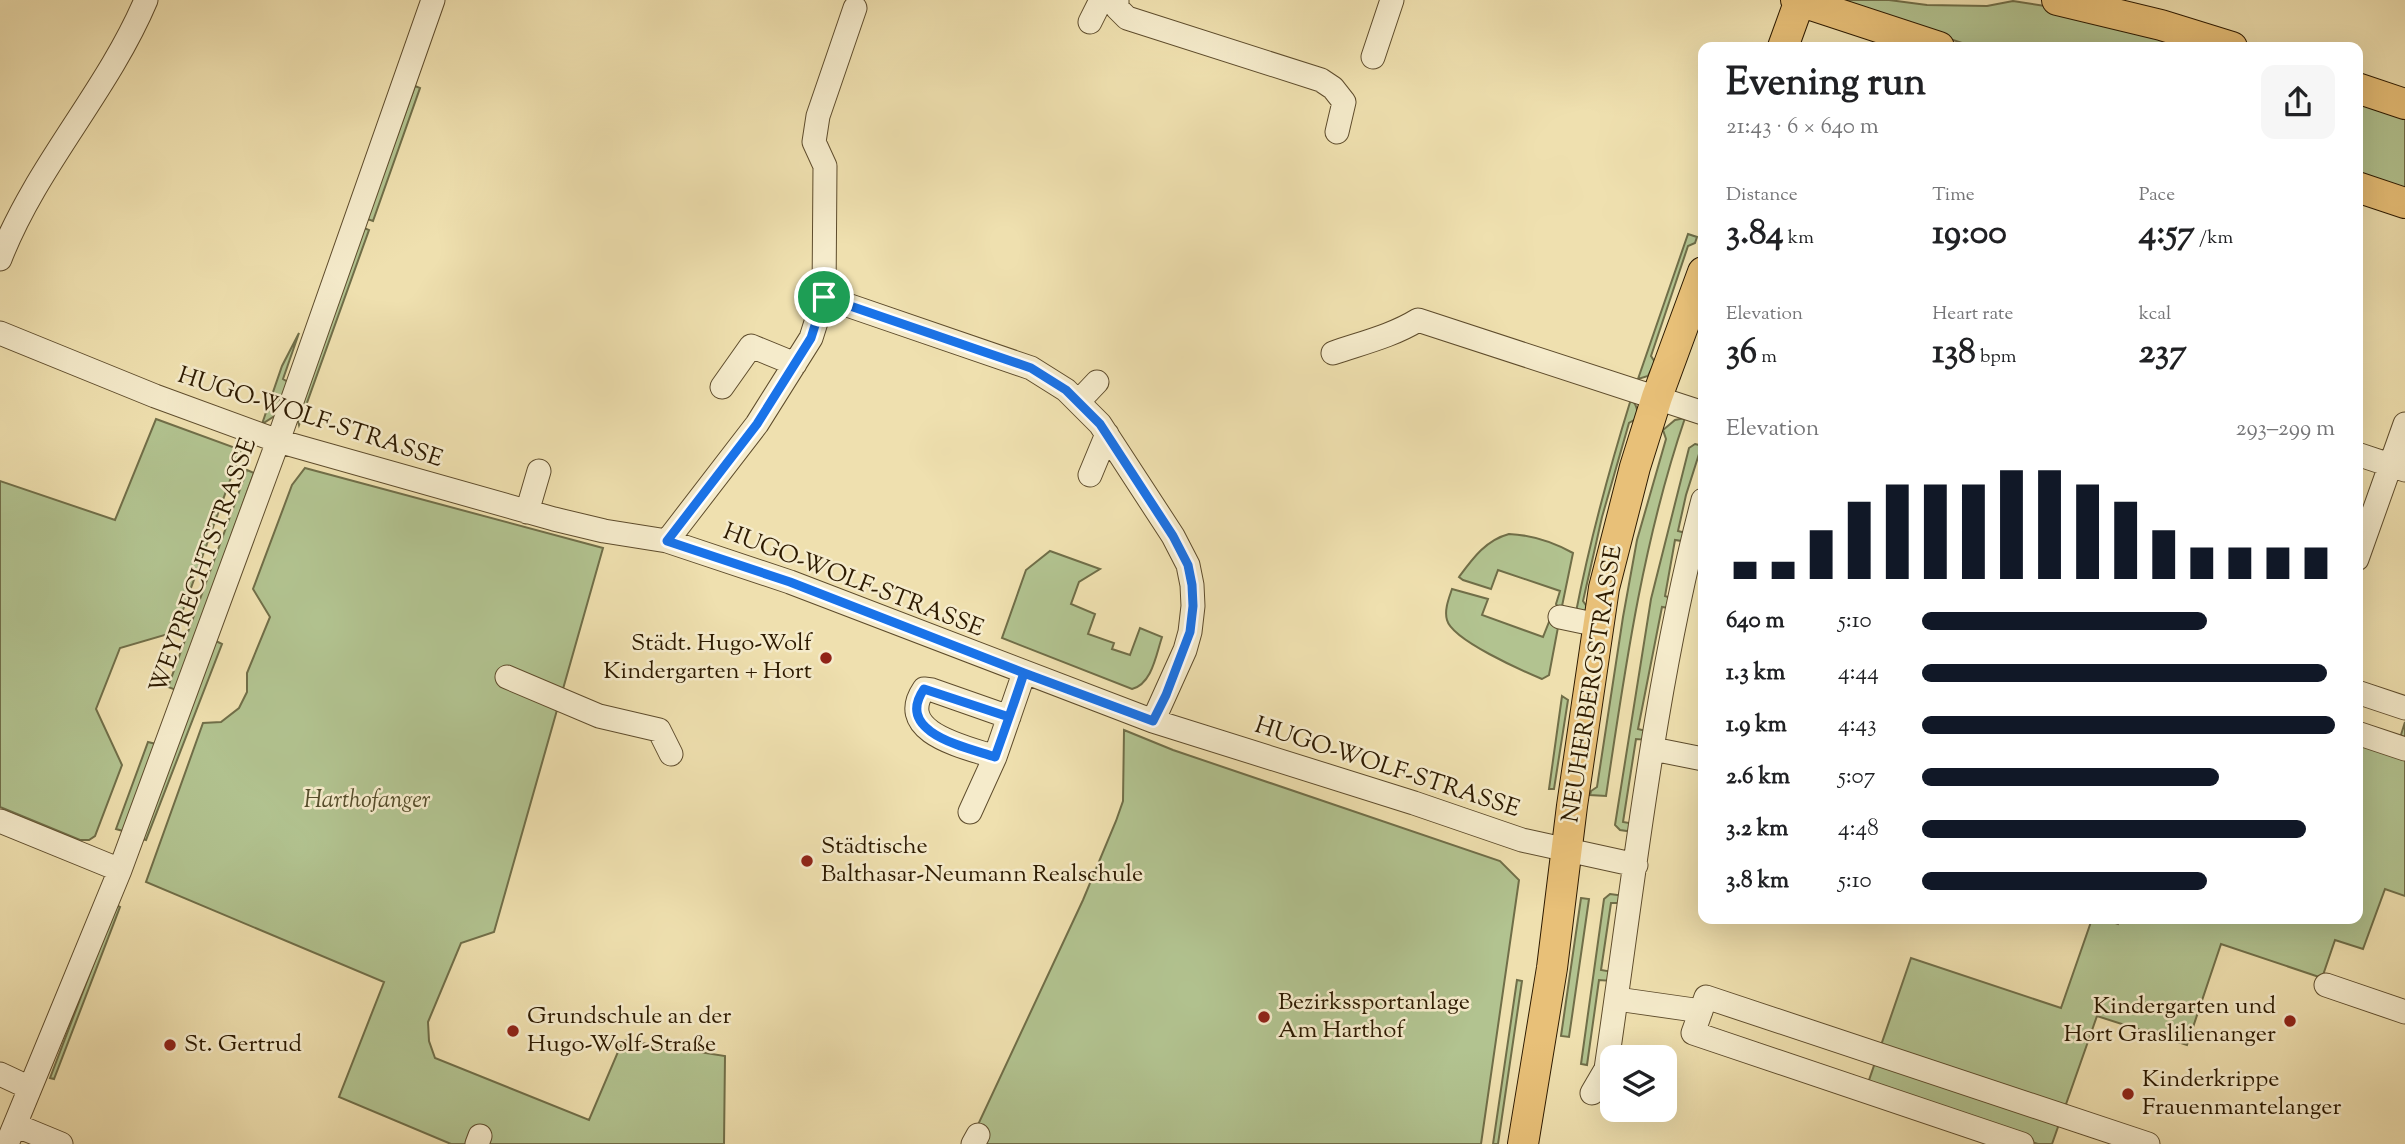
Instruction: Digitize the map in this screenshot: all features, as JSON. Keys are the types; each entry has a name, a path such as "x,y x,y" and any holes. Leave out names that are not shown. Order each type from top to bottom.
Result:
{"main road":[{"path":"1785,42 1799,0 1925,42"},
{"path":"2064,1 2161,25 2216,42"},
{"path":"2363,90 2405,103"},
{"path":"2363,189 2405,203"},
{"name":"NEUHERBERGSTRASSE","path":"1523,1144 1552,968 1598,625 1615,543 1635,467 1657,397 1698,286"}],"street":[{"path":"1,251 36,186 122,49 146,0"},
{"name":"WEYPRECHTSTRASSE","path":"11,1135 120,870 278,440 433,0"},
{"path":"1090,22 1101,0"},
{"path":"1117,0 1117,8 1127,18 1321,80 1334,88 1344,102 1337,132"},
{"path":"1373,57 1392,0"},
{"path":"667,541 757,424 811,338 824,297 825,166 814,142 818,116 855,8"},
{"path":"824,297 1031,368 1053,380 1079,401 1107,434 1173,536 1188,565 1192,585 1190,632 1153,721"},
{"path":"1334,353 1390,335 1418,320 1698,410"},
{"name":"HUGO-WOLF-STRASSE","path":"0,333 155,396 278,440 527,512 604,531 667,541 790,582 1153,721 1417,793 1522,840 1566,850"},
{"path":"722,387 751,346 795,364"},
{"path":"1079,401 1097,382"},
{"path":"2363,546 2398,468 2405,424"},
{"path":"1090,475 1107,434"},
{"path":"2363,456 2398,468"},
{"path":"527,512 539,471"},
{"path":"1592,1093 1606,1069 1653,749 1687,560 1698,519"},
{"path":"1560,617 1598,625"},
{"path":"970,812 995,757 1024,673"},
{"path":"507,677 599,716 659,730 671,754"},
{"path":"995,757 942,739 926,728 916,710 918,698 924,689 932,690 1009,717"},
{"path":"2363,694 2405,708"},
{"path":"2363,735 2405,749"},
{"path":"1653,749 1698,758"},
{"path":"0,821 120,870"},
{"name":"NEUHERBERGSTRASSE","path":"1566,850 1636,865"},
{"path":"2326,985 2405,1013"},
{"path":"2022,1144 1693,1033 1706,997 2148,1144"},
{"path":"1617,999 1701,1011"},
{"path":"1845,1085 1858,1048"},
{"path":"0,1074 30,1088"},
{"path":"1956,1122 1968,1085"},
{"path":"11,1135 61,1144"}],"green space":[{"path":"1845,0 1889,0 1927,5 1987,6 2013,1 2071,10 2196,42 1959,42 1845,4"},
{"path":"415,86 420,88 373,221 367,219"},
{"path":"2363,96 2405,110 2405,192 2363,178"},
{"path":"364,228 369,230 299,425 297,417"},
{"path":"1688,234 1697,237 1695,243 1688,246 1651,356 1655,362 1648,376 1638,379"},
{"path":"299,333 283,379 288,382 276,415 262,424 282,366"},
{"path":"1631,399 1637,408 1637,416 1629,423 1602,517 1583,601 1588,608 1585,613 1576,612 1600,505"},
{"path":"1685,418 1670,464 1637,605 1606,796 1590,795 1597,787 1637,540 1666,439 1663,430 1675,420"},
{"path":"156,419 241,450 175,632 120,648 96,709 122,765 95,836 89,840 80,840 0,807 0,481 115,520"},
{"path":"1698,445 1698,457 1678,531 1690,534 1688,542 1675,540 1665,596 1677,600 1675,609 1662,607 1638,729 1650,732 1648,740 1636,739 1623,822 1635,824 1634,832 1620,830 1615,825 1651,599 1689,448"},
{"name":"Harthofanger","path":"305,468 603,548 494,932 461,943 428,1022 429,1041 435,1058 589,1120 623,1040 725,1056 724,1144 451,1144 339,1097 384,982 146,882 203,723 221,722 239,708 247,692 247,673 270,617 253,589 292,485"},
{"path":"247,470 254,473 176,690 168,687"},
{"path":"1509,534 1542,540 1573,553 1561,611 1556,604 1560,591 1498,570 1491,589 1459,577 1487,545"},
{"path":"1050,551 1100,569 1079,582 1071,604 1095,614 1088,634 1114,643 1112,649 1130,655 1140,628 1162,637 1149,675 1139,686 1132,689 1002,638 1026,570"},
{"path":"1452,589 1488,599 1482,615 1543,637 1549,622 1559,622 1549,675 1542,679 1489,654 1461,637 1446,616"},
{"path":"214,640 222,644 146,840 142,839"},
{"path":"1562,696 1568,700 1554,789 1549,789"},
{"path":"2405,722 2405,896 2385,889 2363,949 2335,940 2322,978 2221,944 2187,1045 2097,1016 2052,1144 2038,1144 1867,1086 1911,958 2061,1008 2090,924 2363,924 2363,743 2395,754"},
{"name":"Bezirkssportanlage Am Harthof","path":"1124,730 1173,750 1500,861 1519,880 1481,1144 969,1144 1083,900 1116,821 1123,801"},
{"path":"148,742 156,744 123,831 116,829"},
{"path":"1610,894 1625,896 1624,903 1611,903 1601,970 1613,972 1612,981 1599,980 1587,1065 1581,1064 1604,899"},
{"path":"1581,898 1589,899 1569,1037 1561,1036"},
{"path":"116,905 120,907 54,1079 50,1078"},
{"path":"1517,980 1522,981 1498,1144 1493,1144"}],"place":[{"name":"Städt. Hugo-Wolf Kindergarten + Hort","path":"826,658"},
{"name":"Städtische Balthasar-Neumann Realschule","path":"807,861"},
{"name":"Bezirkssportanlage Am Harthof","path":"1264,1017"},
{"name":"Kindergarten und Hort Graslilienanger","path":"2290,1021"},
{"name":"Grundschule an der Hugo-Wolf-Straße","path":"513,1031"},
{"name":"St. Gertrud","path":"170,1045"},
{"name":"Kinderkrippe Frauenmantelanger","path":"2128,1094"}],"route":[{"path":"824,297 811,338 757,424 667,541 790,582 1024,673 1020,685 1009,717 995,757 942,739 926,728 916,710 918,698 924,689 1009,717 1024,673 1153,721 1185,650 1193,606 1192,585 1188,565 1173,536 1100,424 1066,390 1031,368 824,297"}]}
